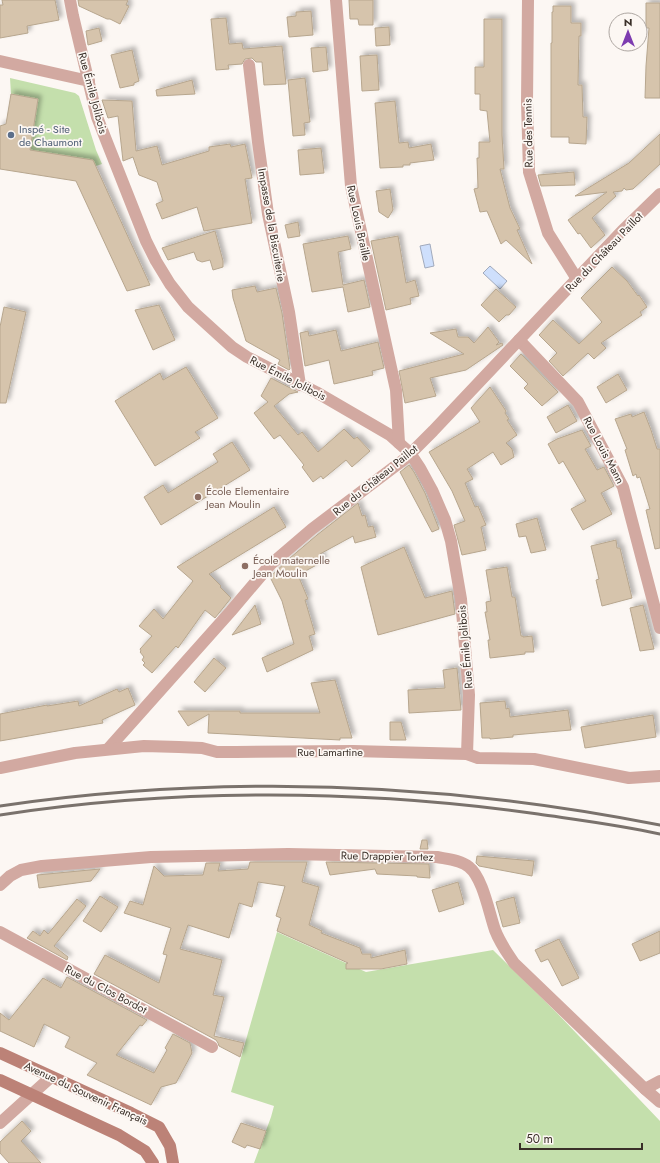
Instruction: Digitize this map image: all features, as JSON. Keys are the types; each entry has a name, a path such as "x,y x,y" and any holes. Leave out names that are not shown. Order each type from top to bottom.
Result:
{"street":[{"name":"Rue Émile Jolibois","path":"70,0 97,116 135,214 156,261 170,284 188,307 232,347 247,357 316,392 390,435 410,453 432,490 445,520 451,541 461,599 469,695 467,754"},
{"name":"Rue Louis Braille","path":"336,0 350,186 396,390 399,443"},
{"name":"Rue des Tennis","path":"528,0 527,102 529,172 548,233 577,279"},
{"path":"0,61 89,81"},
{"name":"Impasse de la Biscuiterie","path":"249,65 268,214 289,312 300,385"},
{"name":"Rue du Château Paillot","path":"108,750 270,565 312,529 406,458 433,432 622,231 660,194"},
{"name":"Rue Louis Mann","path":"519,340 578,402 623,487 660,628"},
{"name":"Rue Lamartine","path":"0,768 76,753 144,746 202,748 217,752 353,751 467,754 478,758 534,759 629,778 660,776"},
{"name":"Rue Drappier Tortez","path":"0,885 10,876 21,870 42,866 151,857 288,854 437,857 455,861 469,867 478,877 502,947 514,963 660,1102"},
{"name":"Rue du Clos Bordot","path":"0,932 212,1046"},
{"name":"Avenue du Souvenir Français","path":"0,1053 159,1127 170,1146 173,1163"},
{"path":"0,1123 51,1077"},
{"path":"0,1080 119,1135 145,1151 153,1163"},
{"path":"645,1089 660,1081"}],"green space":[{"path":"10,78 75,93 79,96 102,164 96,166 30,150 38,99 11,94"},
{"path":"277,932 366,972 493,950 557,1013 660,1121 660,1163 254,1163 274,1106 231,1092"}],"water":[{"path":"430,244 434,266 425,268 420,246"},
{"path":"490,266 507,281 500,289 483,273"}],"building":[{"path":"2,0 55,0 59,20 27,26 28,33 0,38 0,5 3,5"},
{"path":"78,0 128,0 126,5 129,6 120,24 79,6"},
{"path":"349,0 373,0 373,25 359,25 358,19 350,19"},
{"path":"646,3 660,3 660,98 645,98 649,28 648,12 646,12"},
{"path":"553,6 571,6 571,23 581,23 581,36 579,36 578,85 582,85 583,117 587,117 586,144 569,143 569,137 551,137 551,43"},
{"path":"311,11 313,35 289,37 287,17 296,16 296,12"},
{"path":"226,18 229,44 242,43 243,49 282,46 286,84 264,85 262,62 256,62 252,58 245,59 242,64 228,65 229,69 216,70 211,19"},
{"path":"484,19 502,19 502,135 504,169 500,169 510,208 520,229 517,230 532,264 506,240 501,244 487,211 480,212 474,189 478,188 477,158 479,158 479,142 490,142 487,111 480,110 480,94 475,94 475,67 484,67"},
{"path":"389,27 390,45 376,46 375,28"},
{"path":"99,28 102,41 88,45 86,31"},
{"path":"326,47 328,70 313,72 311,48"},
{"path":"132,50 139,81 134,83 134,85 120,88 111,55"},
{"path":"377,55 379,90 362,91 360,56"},
{"path":"305,78 310,122 304,123 305,135 293,136 288,80"},
{"path":"192,80 195,94 157,96 156,90"},
{"path":"11,94 38,99 30,150 93,160 150,285 127,291 76,181 0,169 0,126 6,124"},
{"path":"102,100 132,101 136,151 157,146 162,165 209,151 209,147 230,144 231,147 245,144 252,178 245,179 252,223 204,231 197,207 162,219 156,204 163,201 157,182 139,175 133,157 123,161 118,116 108,118"},
{"path":"395,101 399,143 408,142 409,148 431,144 434,160 410,163 410,165 403,165 403,167 380,168 375,103"},
{"path":"660,134 660,164 633,189 626,190 624,188 622,191 613,192 616,196 592,218 605,235 591,248 568,220 607,192 575,196 629,163"},
{"path":"321,148 324,173 300,175 298,150"},
{"path":"574,172 575,185 541,186 538,175"},
{"path":"390,189 393,210 388,218 379,212 376,191"},
{"path":"298,222 300,236 288,238 285,225"},
{"path":"215,231 223,261 223,267 213,270 210,260 202,262 197,260 194,252 168,260 162,248"},
{"path":"348,236 351,249 338,252 343,285 364,280 370,307 348,312 343,287 312,292 303,244"},
{"path":"398,236 406,283 415,280 419,296 410,298 411,304 386,310 371,241"},
{"path":"612,267 627,281 647,307 640,312 642,315 601,343 606,348 594,359 588,353 563,376 549,361 557,353 539,335 553,320 579,344 602,322 581,298"},
{"path":"255,286 257,292 276,288 282,313 289,370 278,364 280,360 246,341 232,290"},
{"path":"496,289 516,307 509,315 506,315 499,322 481,305"},
{"path":"159,305 175,340 153,350 135,310"},
{"path":"4,307 26,312 6,403 0,403 0,327"},
{"path":"488,327 499,342 496,345 502,343 503,345 466,370 430,378 436,396 405,403 399,371 464,354 430,333 456,329 458,337 468,337 474,343"},
{"path":"336,330 341,351 378,342 384,368 372,371 373,375 334,384 329,360 305,366 300,333 308,331 309,336"},
{"path":"521,354 558,392 542,406 524,388 528,384 510,366"},
{"path":"186,367 218,418 195,432 200,438 155,466 115,401 160,373 163,380"},
{"path":"618,374 627,390 606,403 597,387"},
{"path":"271,378 298,392 289,394 274,406 298,435 302,432 318,452 344,429 354,439 357,437 370,451 352,467 346,460 323,479 321,476 313,482 302,467 304,465 280,435 274,439 254,413 268,402 261,396"},
{"path":"490,387 506,411 505,413 509,419 507,420 517,435 506,443 512,449 514,457 501,465 493,452 467,469 473,479 465,483 475,507 478,506 486,525 481,527 486,550 462,555 454,525 465,521 452,491 429,452 480,422 471,408"},
{"path":"568,405 577,421 556,433 547,417"},
{"path":"644,412 657,449 660,449 660,548 655,549 646,510 650,509 640,477 637,478 636,474 633,476 625,450 627,449 615,419 631,414 632,417"},
{"path":"582,430 591,446 585,449 597,470 604,467 614,486 601,493 612,514 583,530 571,509 586,501 563,461 559,464 548,444"},
{"path":"232,442 250,470 161,525 144,497 163,485 168,493 218,462 213,454"},
{"path":"409,465 425,493 439,529 432,532 400,472"},
{"path":"358,503 362,516 365,515 368,527 373,526 376,537 355,543 353,536 320,554 324,561 298,575 308,599 305,600 315,634 309,636 313,650 267,672 262,658 294,644 282,601 270,577 317,535"},
{"path":"274,507 286,527 209,574 231,598 215,618 205,610 178,648 176,646 152,673 143,665 145,663 142,660 144,657 140,652 140,649 152,636 139,626 154,609 163,619 193,581 177,567"},
{"path":"537,518 546,550 531,553 526,536 519,537 516,524"},
{"path":"616,540 617,548 620,548 632,598 602,606 596,580 599,579 591,546"},
{"path":"404,547 425,598 452,591 455,614 378,635 361,567"},
{"path":"507,567 512,597 515,597 521,636 532,636 534,652 525,652 525,654 490,658 488,640 490,640 485,612 487,612 486,602 491,601 486,570"},
{"path":"255,605 261,624 232,635"},
{"path":"643,605 654,649 640,651 630,608"},
{"path":"214,658 226,668 205,692 194,682"},
{"path":"457,668 461,710 409,713 408,690 445,688 443,670"},
{"path":"335,680 352,738 340,738 340,740 208,733 209,714 188,726 178,711 320,713 311,683"},
{"path":"128,688 135,705 102,720 103,723 0,741 0,714 78,701 79,706 117,689 119,692"},
{"path":"505,701 506,709 509,708 510,717 568,710 571,730 513,735 513,737 490,739 482,738 480,703"},
{"path":"653,715 656,737 585,748 581,727"},
{"path":"390,722 401,722 406,740 390,740"},
{"path":"422,840 427,840 428,849 420,849"},
{"path":"477,856 534,861 532,876 479,866 476,863"},
{"path":"250,862 307,862 302,882 319,887 309,925 322,931 321,933 360,948 362,954 371,954 371,958 405,950 407,964 381,969 346,969 346,964 348,963 277,931 281,918 276,916 285,886 258,882 252,907 239,903 229,938 188,925 180,949 222,960 213,995 224,997 214,1036 244,1043 240,1057 219,1046 216,1040 94,974 105,955 159,983 167,955 163,954 171,928 124,913 130,901 143,905 154,866 164,876 203,875 206,863 220,863 218,871 248,869"},
{"path":"326,862 429,864 430,878 377,874 375,869 330,875"},
{"path":"100,869 91,881 39,888 37,875"},
{"path":"458,882 464,904 439,912 432,890"},
{"path":"100,896 118,907 101,932 83,921"},
{"path":"514,897 520,923 503,927 496,902"},
{"path":"77,899 86,906 54,946 68,957 67,960 27,938 33,931 40,936 44,930 48,934"},
{"path":"660,931 660,953 640,961 632,944"},
{"path":"559,939 579,978 562,986 548,959 541,962 535,950"},
{"path":"67,977 147,1020 142,1026 140,1025 116,1055 154,1073 167,1050 165,1048 173,1034 190,1043 192,1053 176,1083 161,1087 151,1105 87,1075 97,1063 65,1047 70,1037 44,1024 34,1047 0,1031 0,1013 9,1020 43,978 61,988"},
{"path":"22,1121 31,1131 21,1141 41,1163 9,1163 0,1153 0,1142"},
{"path":"241,1123 266,1131 260,1149 247,1145 245,1148 232,1142"}],"railway":[{"path":"0,806 82,796 165,789 331,787 496,799 660,825"},
{"path":"0,815 66,806 201,796 337,796 472,806 599,823 660,834"}],"place":[{"name":"Inspé - Site de Chaumont","path":"11,135"},
{"name":"École Elementaire Jean Moulin","path":"198,497"},
{"name":"École maternelle Jean Moulin","path":"245,566"}]}
